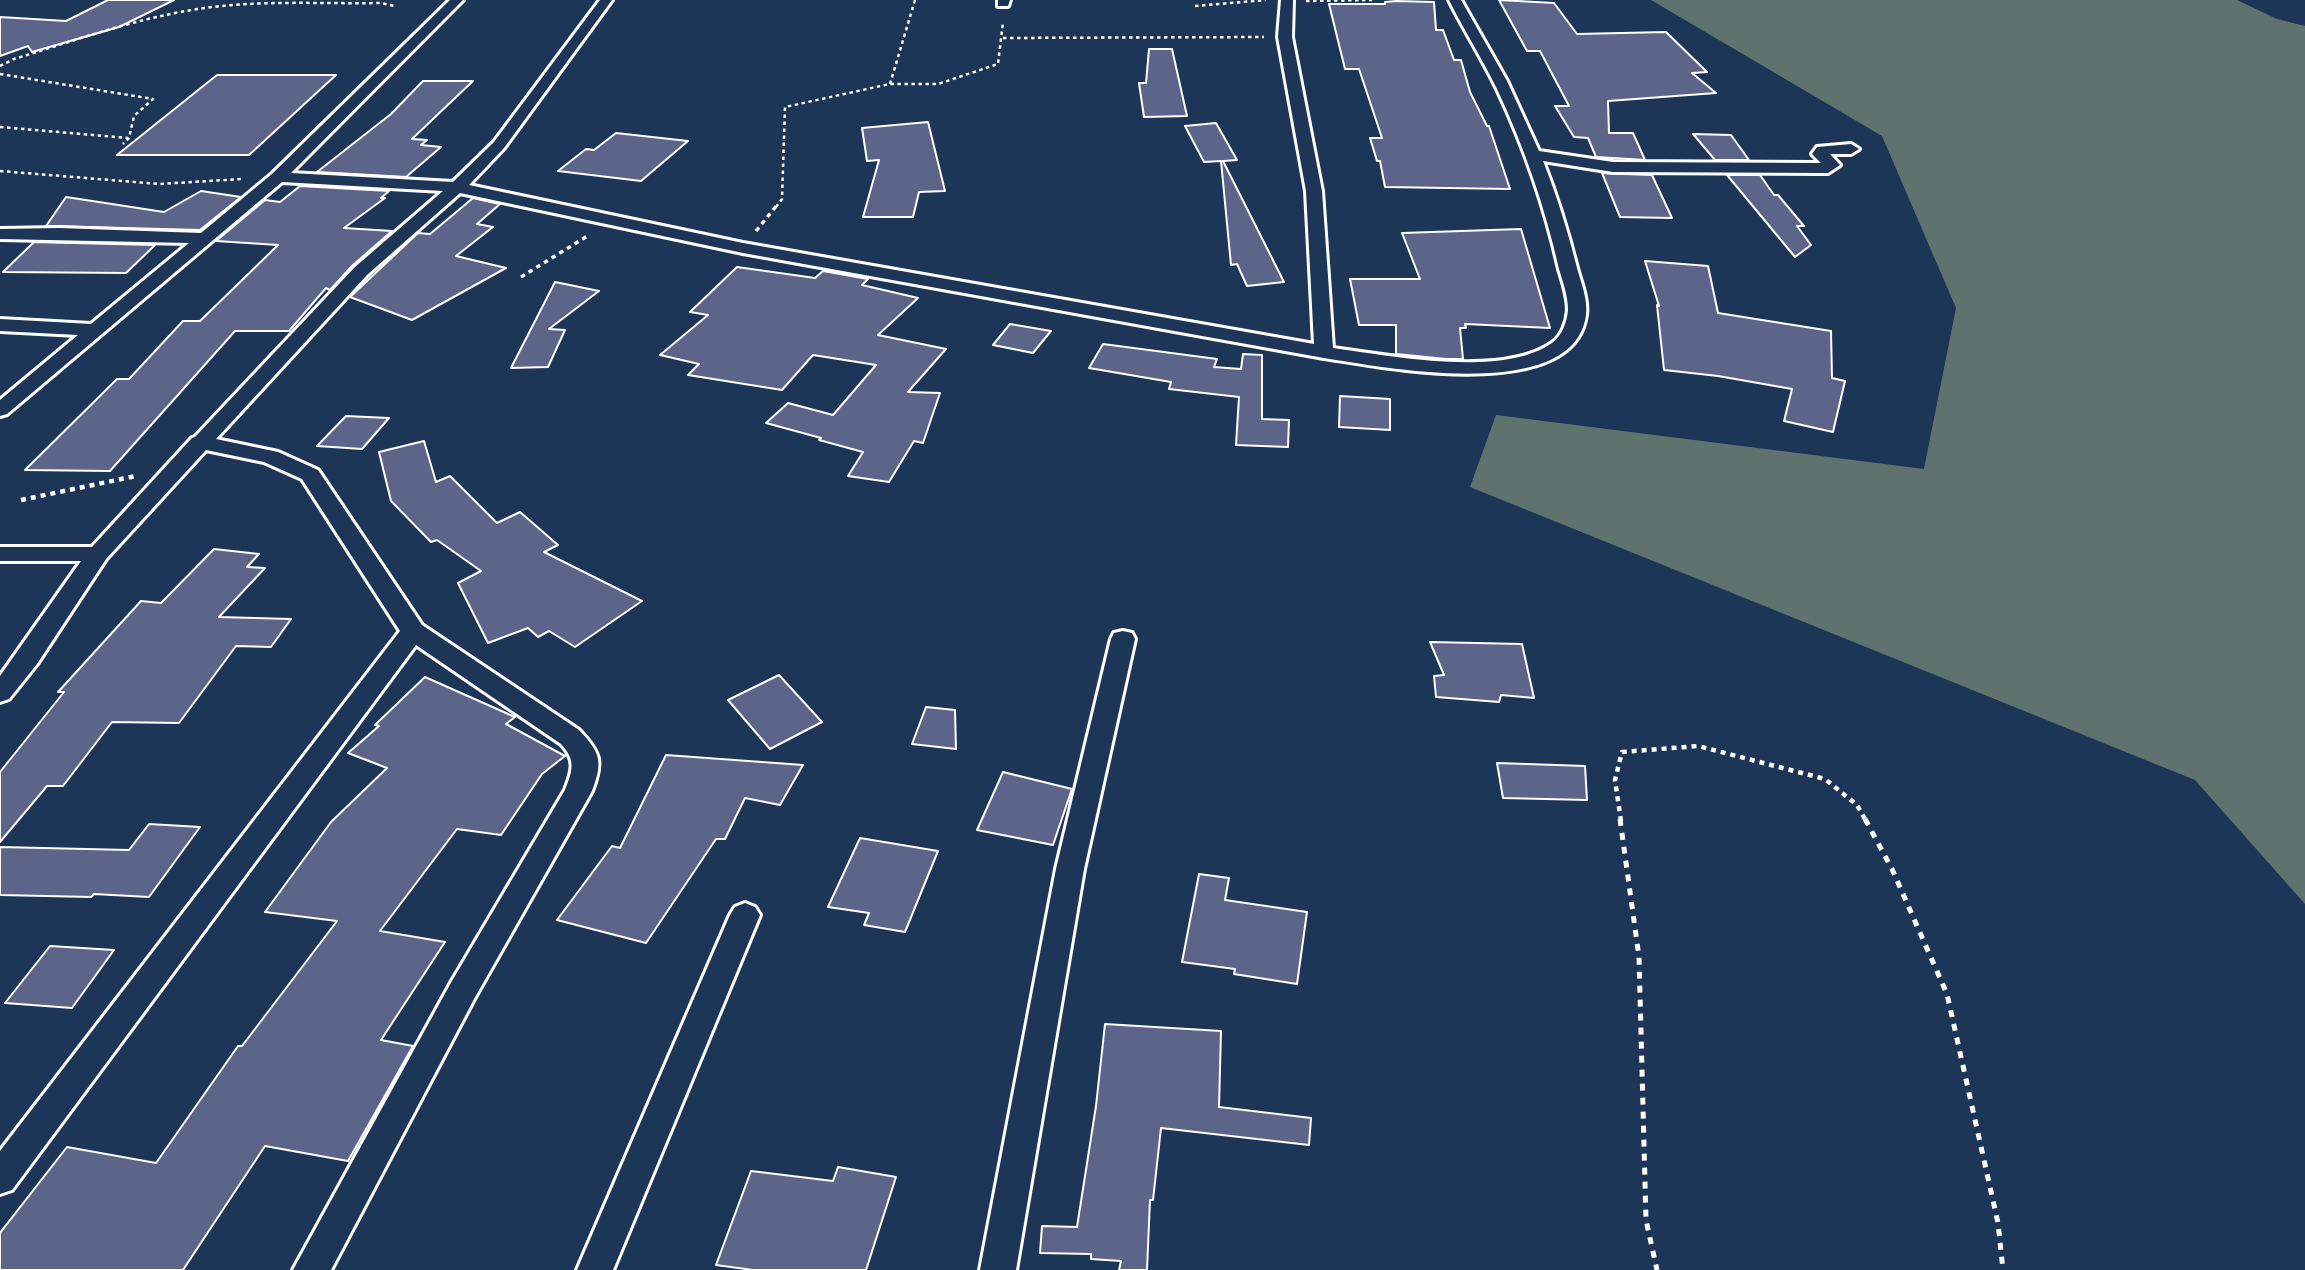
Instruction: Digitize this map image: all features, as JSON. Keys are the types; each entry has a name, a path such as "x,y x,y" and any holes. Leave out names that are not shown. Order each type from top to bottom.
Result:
{"street":[{"path":"0,410 278,177 457,0"},
{"path":"0,693 34,649 98,554 199,442 361,271 457,187 513,128 606,0"},
{"path":"278,177 457,187 743,248 1324,352 1413,365 1493,367 1524,362 1557,349 1570,336 1577,311 1560,232 1533,155 1505,91 1455,0"},
{"path":"1287,1 1285,37 1314,191 1324,352"},
{"path":"1533,155 1612,167 1828,169 1832,165 1821,154 1822,150 1851,149"},
{"path":"0,234 59,233 206,239"},
{"path":"0,325 94,330"},
{"path":"199,442 270,457 310,475 413,631 570,737 582,750 587,768 578,791 463,990 311,1270"},
{"path":"0,554 98,554"},
{"path":"0,1178 413,631"},
{"path":"998,1270 1070,869 1123,639"},
{"path":"595,1270 745,915"}],"path":[{"path":"890,84 915,0"},
{"path":"1195,6 1265,0 1371,0"},
{"path":"743,248 782,199 786,107 890,84 939,84 998,64 1003,38 1004,2"},
{"path":"0,66 14,59 151,19 204,8 276,3 381,3 395,6"},
{"path":"1003,38 1285,37"},
{"path":"0,74 30,82 96,89 140,100 153,100 134,116 129,138 123,144"},
{"path":"0,127 129,138"},
{"path":"0,172 159,184 278,177"},
{"path":"521,277 613,219"},
{"path":"21,500 177,466"},
{"path":"1657,1270 1646,1220 1639,957 1615,780 1622,752 1698,746 1825,779 1857,805 1892,869 1947,994 1998,1223 2003,1270"}],"green space":[{"path":"1651,0 2237,0 2277,19 2305,26 2305,904 2195,780 1470,487 1496,415 1924,469 1956,308 1882,136"}],"building":[{"path":"108,0 174,0 119,27 32,52 28,46 0,56 0,17 66,21"},
{"path":"1499,0 1554,3 1577,34 1666,32 1707,72 1692,73 1716,93 1608,101 1609,133 1633,133 1645,160 1596,157 1588,138 1574,137 1555,106 1569,106 1540,51 1527,51"},
{"path":"1396,1 1434,2 1436,30 1443,30 1454,60 1461,60 1470,92 1489,126 1510,189 1385,187 1380,161 1377,161 1370,138 1382,138 1359,69 1345,69 1329,4 1385,4"},
{"path":"1149,49 1172,49 1187,116 1144,117 1139,83 1146,83"},
{"path":"217,75 336,75 249,155 117,155"},
{"path":"423,81 473,81 412,139 427,140 421,145 441,147 406,177 317,172 391,114"},
{"path":"928,122 945,191 919,192 913,217 863,217 879,160 867,161 862,128"},
{"path":"1216,123 1237,160 1223,161 1284,282 1247,286 1237,264 1231,265 1221,161 1204,162 1185,126"},
{"path":"616,133 688,141 641,181 558,171 586,149 594,150"},
{"path":"1693,134 1731,135 1749,160 1715,160"},
{"path":"1602,173 1652,175 1672,218 1620,217"},
{"path":"1727,175 1760,175 1774,195 1778,195 1804,226 1797,226 1811,245 1795,257"},
{"path":"300,186 389,191 381,198 385,198 344,228 392,231 353,265 330,290 326,288 289,331 235,331 110,471 25,470 117,379 129,379 183,321 200,321 278,245 216,241 265,200 280,202"},
{"path":"201,191 241,197 200,230 46,226 66,197 164,212"},
{"path":"473,198 500,204 477,224 493,227 456,256 506,268 412,320 350,297 418,233 430,234"},
{"path":"1521,229 1550,328 1465,324 1466,328 1460,328 1463,359 1446,359 1396,354 1396,325 1359,325 1350,279 1420,279 1402,233"},
{"path":"34,242 155,245 126,273 3,272"},
{"path":"1645,261 1708,266 1718,313 1831,331 1832,378 1845,381 1833,432 1784,421 1792,389 1664,370 1657,305 1659,306"},
{"path":"737,267 815,278 823,271 868,279 862,285 918,298 878,335 946,349 908,392 940,393 923,443 914,441 889,482 848,476 863,452 766,423 788,403 833,415 876,365 813,355 782,390 688,375 699,364 660,355 708,315 690,312"},
{"path":"555,282 599,291 549,329 565,330 548,367 511,368"},
{"path":"1010,324 1051,331 1033,353 993,345"},
{"path":"1103,344 1217,359 1214,367 1241,369 1243,354 1262,355 1262,419 1289,420 1288,447 1236,445 1239,397 1169,389 1171,382 1089,368"},
{"path":"1340,396 1390,399 1390,430 1339,427"},
{"path":"346,416 389,418 362,449 317,446"},
{"path":"424,441 436,482 450,476 497,523 520,512 558,545 544,552 642,601 575,647 549,631 538,637 528,628 488,643 458,583 481,571 437,540 431,542 391,501 379,452"},
{"path":"214,549 259,554 247,567 265,568 219,617 291,619 271,647 236,646 179,723 112,722 63,786 47,786 0,842 0,772 64,692 58,692 141,601 161,603"},
{"path":"1430,642 1522,644 1534,698 1501,695 1499,702 1436,697 1434,676 1444,675"},
{"path":"779,675 822,722 770,749 728,700"},
{"path":"425,677 515,717 506,724 565,756 542,774 501,835 457,829 380,931 445,942 381,1040 413,1046 348,1161 265,1146 183,1270 0,1270 0,1233 67,1147 156,1163 238,1046 242,1046 337,921 265,912 331,822 387,768 348,753 379,726 375,725"},
{"path":"926,707 955,710 956,749 912,744"},
{"path":"666,755 803,765 780,805 745,798 725,839 716,839 646,943 557,920 612,846 620,848"},
{"path":"1497,763 1585,766 1587,800 1503,798"},
{"path":"1003,772 1072,789 1053,845 977,830"},
{"path":"149,824 200,827 149,897 94,894 91,897 0,895 0,847 129,850"},
{"path":"860,838 938,851 905,932 864,925 869,913 828,907"},
{"path":"1199,874 1229,878 1225,900 1307,912 1297,984 1234,974 1235,969 1182,962"},
{"path":"50,946 114,950 72,1008 5,1003"},
{"path":"1105,1024 1221,1031 1219,1107 1311,1118 1309,1145 1161,1128 1153,1200 1150,1200 1147,1270 1119,1270 1121,1261 1091,1259 1091,1254 1040,1253 1042,1226 1077,1227 1096,1106"},
{"path":"838,1167 896,1177 866,1270 753,1270 716,1265 751,1171 833,1181"}]}
